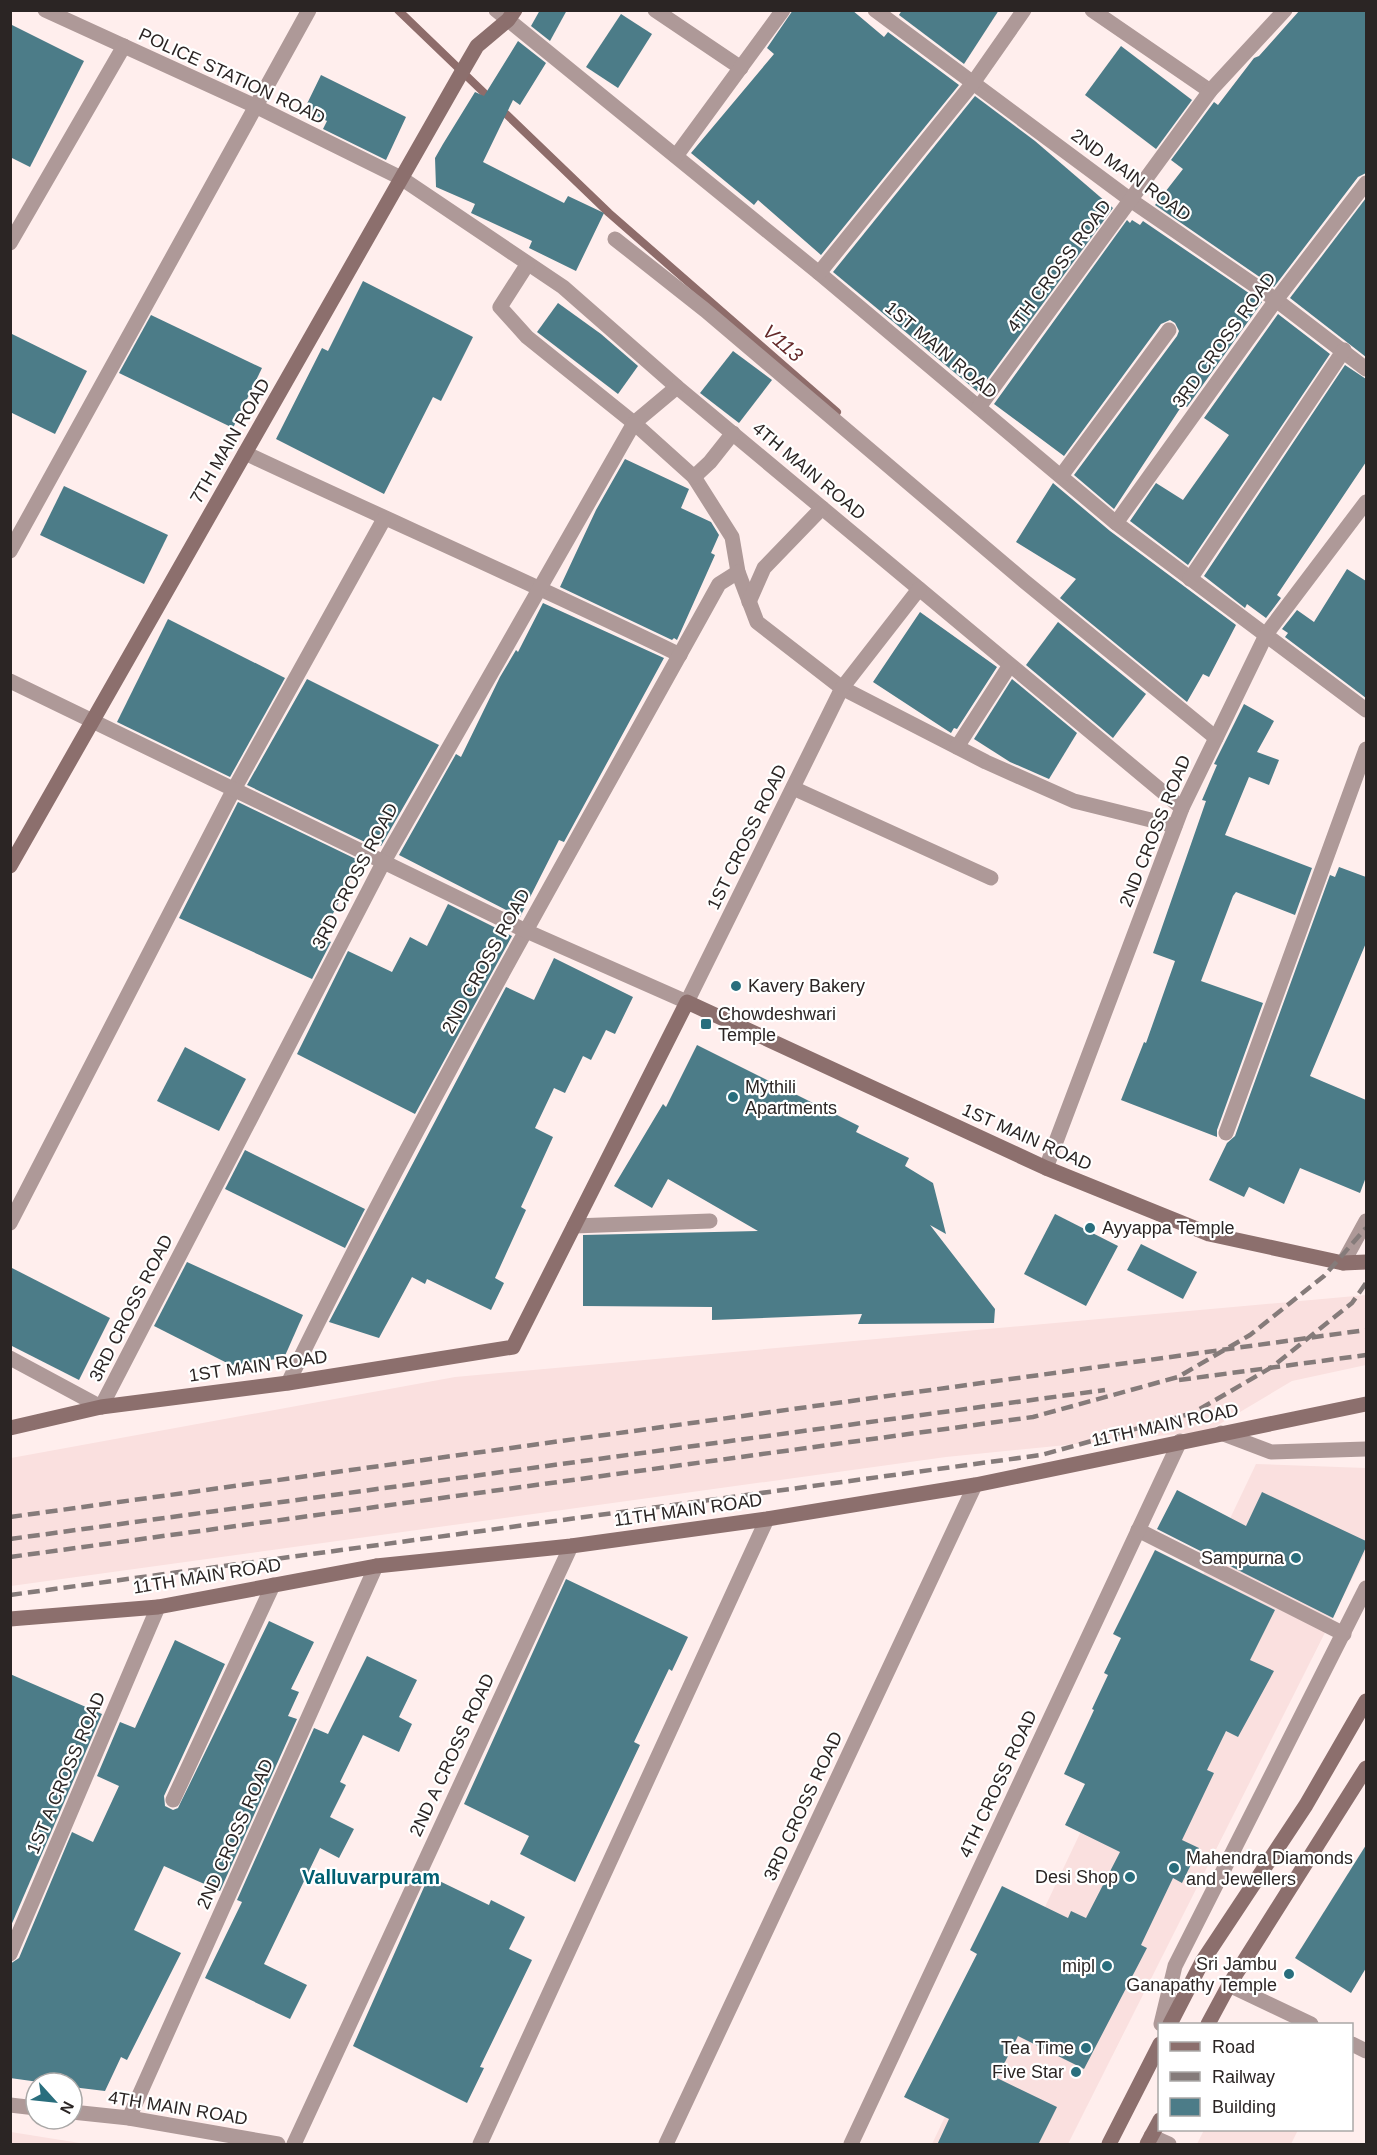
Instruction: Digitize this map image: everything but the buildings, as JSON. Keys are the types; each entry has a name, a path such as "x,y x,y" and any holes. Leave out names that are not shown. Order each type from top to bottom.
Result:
{"main road":[{"name":"7TH MAIN ROAD","path":"10,866 425,135 477,46 506,14"},
{"name":"1ST MAIN ROAD","path":"687,1002 1046,1168 1209,1234 1343,1263 1366,1262"},
{"path":"574,1226 687,1002"},
{"name":"1ST MAIN ROAD","path":"10,1428 101,1407 288,1383 513,1347 574,1226"},
{"name":"11TH MAIN ROAD","path":"10,1619 158,1607 376,1566 571,1546 767,1519 975,1485 1366,1404"},
{"path":"1171,2023 1202,1962 1306,1805 1366,1701"},
{"path":"1209,2023 1229,1985 1366,1768"},
{"path":"1109,2145 1156,2050"},
{"path":"1149,2140 1158,2124"}],"street":[{"name":"POLICE STATION ROAD","path":"45,10 255,106 401,178"},
{"path":"10,551 309,10"},
{"path":"655,10 741,68"},
{"path":"676,156 783,10"},
{"name":"2ND MAIN ROAD","path":"875,10 1132,201 1276,300 1366,369"},
{"path":"819,273 973,83 1024,10"},
{"path":"1092,10 1210,91"},
{"name":"4TH CROSS ROAD","path":"979,407 1132,201 1210,91 1285,10"},
{"name":"1ST MAIN ROAD","path":"506,14 1116,523 1267,633 1366,710"},
{"path":"10,243 124,46"},
{"name":"4TH MAIN ROAD","path":"401,178 562,287 677,387 1182,808"},
{"name":"3RD CROSS ROAD","path":"1116,523 1276,300 1366,183"},
{"path":"615,239 705,310 1024,581 1216,738"},
{"path":"527,265 500,307 526,337 634,423 694,477 732,537 738,572 757,622 842,688 957,747 1074,801 1175,826"},
{"path":"1061,476 1169,330"},
{"path":"1190,579 1344,350"},
{"name":"3RD CROSS ROAD","path":"101,1407 383,863 634,423 677,387"},
{"path":"694,477 710,462 733,433"},
{"path":"245,453 384,519 541,587 680,655"},
{"name":"2ND CROSS ROAD","path":"1046,1168 1182,808 1267,633 1366,502"},
{"path":"749,602 764,568 822,508"},
{"path":"10,1223 233,791 384,519"},
{"name":"2ND CROSS ROAD","path":"288,1383 362,1231 524,930 719,585 738,572"},
{"name":"1ST CROSS ROAD","path":"687,1002 842,688 920,589"},
{"path":"957,747 1010,665"},
{"path":"10,681 524,930 687,1002"},
{"path":"1227,1133 1366,749"},
{"path":"793,788 991,878"},
{"path":"574,1226 710,1221"},
{"path":"1343,1263 1366,1221"},
{"path":"10,1358 101,1407"},
{"path":"1221,1433 1271,1452 1366,1449"},
{"name":"4TH CROSS ROAD","path":"851,2145 1180,1441"},
{"name":"3RD CROSS ROAD","path":"666,2145 975,1485"},
{"path":"480,2145 767,1519"},
{"path":"1138,1530 1344,1634"},
{"name":"2ND A CROSS ROAD","path":"294,2145 571,1546"},
{"name":"2ND CROSS ROAD","path":"129,2118 376,1566"},
{"path":"173,1800 273,1585"},
{"path":"1161,2023 1175,1966 1366,1588"},
{"name":"1ST A CROSS ROAD","path":"10,1954 158,1607"},
{"path":"1229,1985 1307,2023"},
{"name":"4TH MAIN ROAD","path":"84,2113 129,2118 278,2145"},
{"path":"1149,2140 1168,2145"}],"shaded area":[{"path":"1366,1295 1366,1365 1292,1381 1208,1431 946,1457 11,1586 11,1458 455,1377"},
{"path":"1256,1464 1366,1468 1366,1551 1068,2144 932,2144"},
{"path":"1204,2131 1298,2131 1291,2144 1197,2144"},
{"path":"11,2132 86,2144 11,2144"}],"waterway":[{"name":"V113","path":"398,10 609,213 837,412"}],"railway":[{"path":"10,1557 1033,1417 1178,1377 1250,1335 1324,1276 1366,1228"},
{"path":"10,1595 1041,1455 1193,1413 1272,1367 1352,1303 1366,1283"},
{"path":"10,1517 1366,1330"},
{"path":"1179,1380 1366,1355"},
{"path":"10,1539 1105,1390"}],"place":[{"name":"Kavery Bakery","path":"736,986"},
{"name":"Chowdeshwari Temple","path":"706,1024"},
{"name":"Mythili Apartments","path":"733,1097"},
{"name":"Ayyappa Temple","path":"1090,1228"},
{"name":"Sampurna","path":"1296,1558"},
{"name":"Mahendra Diamonds and Jewellers","path":"1174,1868"},
{"name":"Desi Shop","path":"1130,1877"},
{"name":"mipl","path":"1107,1966"},
{"name":"Sri Jambu Ganapathy Temple","path":"1289,1974"},
{"name":"Tea Time","path":"1086,2048"},
{"name":"Five Star","path":"1076,2072"}],"district":[{"name":"Valluvarpuram","path":"371,1877"}]}
